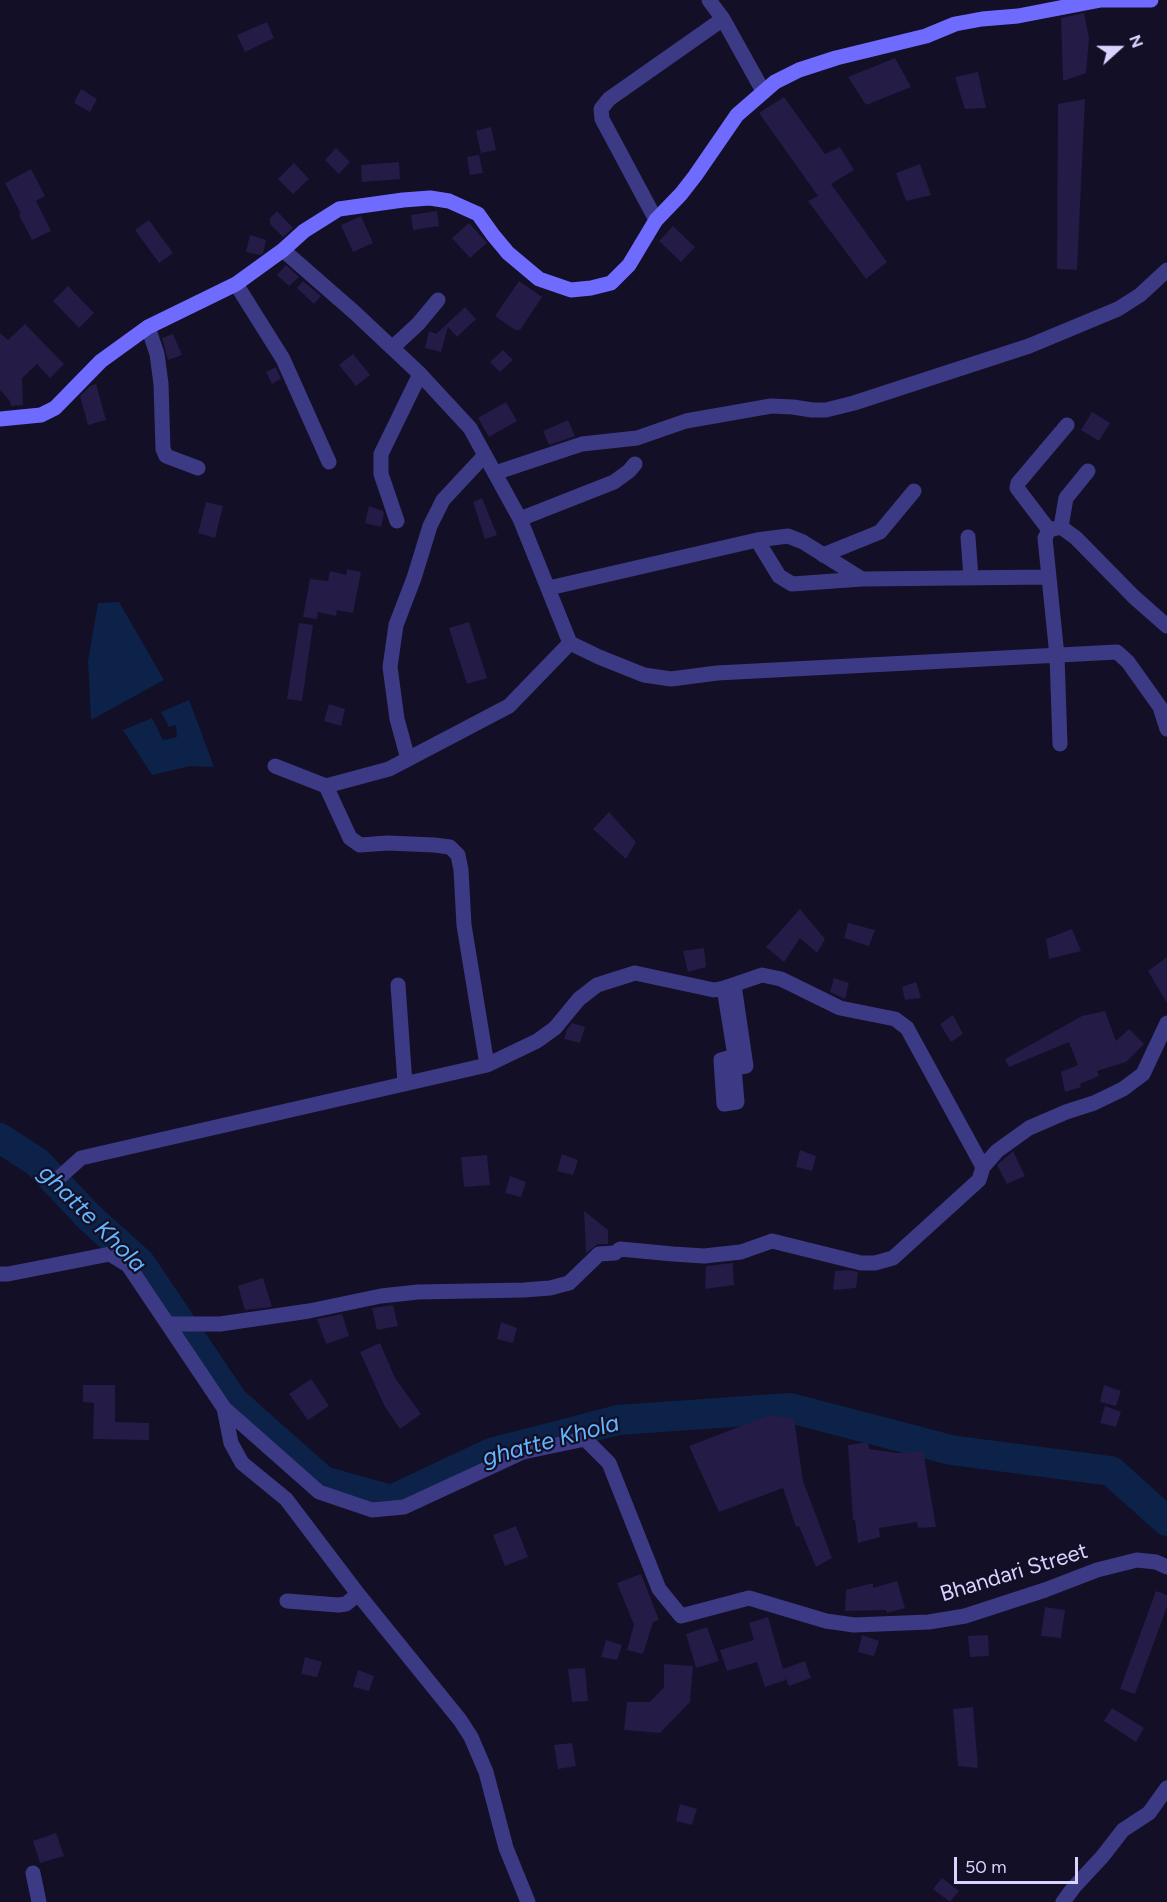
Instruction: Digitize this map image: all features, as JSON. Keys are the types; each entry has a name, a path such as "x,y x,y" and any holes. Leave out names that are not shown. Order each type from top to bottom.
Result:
{"street":[{"path":"709,0 723,19 763,91"},
{"path":"0,418 41,415 55,408 101,362 148,327 236,285 283,250 304,231 339,208 430,198 448,201 478,214 508,253 538,279 571,290 611,283 630,265 657,220 695,176 737,115 775,82 799,70 836,58 926,36 955,24 1018,16 1101,0 1151,0"},
{"path":"657,220 602,119 601,109 609,99 723,19"},
{"path":"283,250 420,374 470,428 520,519 570,643 644,675 671,679 717,673 1117,652 1128,662 1160,707 1167,729"},
{"path":"495,474 582,444 637,438 686,421 771,406 826,410 854,403 1029,346 1118,309 1140,295 1167,270"},
{"path":"236,285 283,359 329,462"},
{"path":"392,348 418,324 438,300"},
{"path":"148,327 157,354 161,384 162,448 166,456 198,468"},
{"path":"397,521 381,474 381,454 420,374"},
{"path":"1067,425 1018,483 1017,488 1055,528 1076,538 1134,597 1167,626"},
{"path":"408,759 397,719 390,667 396,625 430,526 443,500 485,455"},
{"path":"520,519 614,482 635,464"},
{"path":"1060,744 1057,656 1045,538 1055,528 1066,498 1088,471"},
{"path":"823,555 880,532 914,491"},
{"path":"549,588 757,540 788,536 862,579"},
{"path":"968,537 970,578"},
{"path":"757,540 779,576 792,584 862,579 1049,577"},
{"path":"275,766 326,786 389,770 509,706 570,643"},
{"path":"326,786 350,838 360,845 388,843 434,845 450,847 458,855 464,925 487,1065"},
{"path":"61,1176 81,1158 487,1065 537,1041 555,1028 579,999 597,986 635,973 714,990 762,975 781,980 840,1008 895,1019 907,1028 983,1167"},
{"path":"398,985 405,1084"},
{"path":"729,986 746,1066 734,1068 737,1102 724,1104 721,1060 735,1056 729,986"},
{"path":"168,1324 220,1324 309,1311 381,1296 418,1292 549,1288 569,1283 599,1254 615,1253 620,1249 704,1256 741,1252 772,1241 861,1263 875,1263 893,1258 979,1180 983,1167 997,1151 1029,1128 1094,1103 1123,1089 1143,1074 1167,1023"},
{"name":"Bhandari Street","path":"0,1274 110,1254 128,1266 224,1408 319,1492 372,1510 404,1507 523,1452 585,1438 609,1463 659,1589 681,1616 749,1598 826,1621 854,1625 929,1622 965,1616 1097,1570 1137,1560 1156,1562 1167,1567"},
{"path":"224,1408 231,1443 242,1463 286,1499 471,1737 486,1772 506,1848 528,1902"},
{"path":"287,1601 338,1605 346,1604 358,1594"},
{"path":"1063,1902 1123,1830 1149,1813 1167,1788"},
{"path":"33,1872 39,1902"}],"water":[{"path":"119,602 164,680 91,720 88,661 98,603"},
{"path":"189,700 214,767 190,766 152,775 123,730 152,718 163,740 177,737 176,725 169,727 161,712"}],"building":[{"path":"1084,13 1089,38 1086,73 1063,81 1061,18"},
{"path":"267,22 274,38 245,52 237,35"},
{"path":"895,58 911,87 866,105 848,77"},
{"path":"978,72 986,108 965,109 955,77"},
{"path":"81,89 97,99 90,112 74,103"},
{"path":"784,97 825,154 840,147 854,170 831,184 887,262 866,279 808,201 818,196 759,113"},
{"path":"1085,99 1077,270 1057,269 1058,104"},
{"path":"491,127 496,150 481,153 476,131"},
{"path":"336,148 350,162 339,174 325,160"},
{"path":"479,155 483,173 470,175 467,157"},
{"path":"399,162 400,179 362,182 361,165"},
{"path":"294,163 309,179 293,194 278,179"},
{"path":"920,164 931,195 906,201 896,173"},
{"path":"31,169 45,196 36,201 51,231 32,240 5,183"},
{"path":"277,211 293,228 283,237 270,224 270,218"},
{"path":"437,211 439,226 413,230 411,215"},
{"path":"361,216 373,243 353,252 341,225"},
{"path":"149,220 173,253 159,263 135,230"},
{"path":"469,223 487,243 470,258 452,238"},
{"path":"673,226 695,247 681,262 659,241"},
{"path":"250,235 266,240 263,253 260,255 246,252"},
{"path":"286,265 299,277 289,286 277,275"},
{"path":"303,281 321,296 314,304 297,288"},
{"path":"519,281 542,297 520,330 515,330 495,316"},
{"path":"68,286 94,313 79,328 53,301"},
{"path":"465,307 476,319 457,337 448,327 441,352 425,348 429,331 436,334"},
{"path":"25,324 64,364 50,378 37,364 22,378 23,405 11,406 10,401 0,390 0,333 8,340"},
{"path":"173,334 182,355 168,360 162,338"},
{"path":"503,350 513,360 500,372 490,362"},
{"path":"353,354 370,375 356,386 339,365"},
{"path":"276,367 281,379 272,384 266,372"},
{"path":"96,384 106,420 88,425 80,396 90,386"},
{"path":"506,402 517,421 489,437 478,418"},
{"path":"1092,412 1110,423 1099,441 1081,430"},
{"path":"568,420 575,436 549,445 543,431"},
{"path":"482,498 497,535 485,539 473,502"},
{"path":"206,502 223,506 215,538 198,533"},
{"path":"369,506 383,511 381,527 365,523"},
{"path":"347,569 361,572 353,613 337,610 336,616 318,612 317,619 303,617 310,579 328,581 330,571 346,575"},
{"path":"469,622 487,678 467,684 449,628"},
{"path":"299,623 313,625 302,701 287,699"},
{"path":"329,704 345,709 341,726 324,721"},
{"path":"609,812 636,842 626,859 593,829"},
{"path":"800,909 825,939 817,953 800,938 784,962 766,947"},
{"path":"848,923 875,930 869,946 844,938"},
{"path":"1072,929 1081,951 1049,959 1046,939"},
{"path":"704,948 706,967 688,972 683,951"},
{"path":"1167,957 1167,1003 1148,971"},
{"path":"834,978 849,983 845,999 830,992"},
{"path":"916,982 921,998 905,1000 902,987"},
{"path":"1105,1011 1116,1041 1129,1029 1144,1044 1126,1062 1097,1071 1099,1076 1080,1084 1081,1087 1065,1092 1061,1072 1078,1065 1069,1042 1009,1067 1005,1059 1082,1016"},
{"path":"953,1015 963,1034 951,1042 940,1024"},
{"path":"572,1023 585,1027 580,1043 564,1039"},
{"path":"800,1150 816,1156 812,1171 796,1167"},
{"path":"1013,1151 1025,1176 1007,1184 997,1165"},
{"path":"562,1154 578,1160 573,1175 557,1171"},
{"path":"487,1155 490,1185 464,1187 461,1157"},
{"path":"510,1176 526,1182 521,1197 505,1193"},
{"path":"584,1211 608,1230 608,1244 598,1244 586,1253"},
{"path":"733,1263 734,1285 705,1289 706,1266"},
{"path":"835,1271 858,1272 856,1288 833,1290"},
{"path":"263,1278 272,1307 245,1310 238,1286"},
{"path":"393,1305 398,1326 377,1330 372,1308"},
{"path":"342,1314 349,1336 326,1344 317,1319"},
{"path":"501,1322 517,1328 513,1343 497,1339"},
{"path":"380,1343 395,1378 421,1414 400,1429 384,1405 360,1352"},
{"path":"311,1379 329,1406 308,1420 289,1394"},
{"path":"83,1385 115,1385 115,1422 149,1423 149,1440 93,1439 94,1403 83,1402"},
{"path":"1104,1385 1121,1391 1116,1406 1100,1402"},
{"path":"1105,1406 1121,1412 1116,1427 1100,1423"},
{"path":"770,1415 794,1419 803,1481 832,1558 816,1567 799,1526 796,1527 783,1488 719,1512 689,1446"},
{"path":"868,1442 869,1449 897,1453 923,1451 936,1527 918,1528 917,1522 879,1528 880,1537 858,1543 855,1520 853,1520 848,1445"},
{"path":"516,1526 528,1557 505,1566 493,1535"},
{"path":"641,1574 659,1620 653,1622 643,1654 627,1650 634,1625 617,1583"},
{"path":"897,1581 905,1608 887,1613 886,1610 845,1611 846,1590 873,1583 873,1588"},
{"path":"1156,1591 1167,1595 1167,1607 1135,1694 1120,1689"},
{"path":"1045,1607 1065,1610 1061,1638 1041,1636"},
{"path":"768,1617 783,1669 805,1661 811,1678 789,1686 784,1674 786,1680 765,1687 757,1662 727,1671 720,1650 754,1640 749,1623"},
{"path":"707,1627 719,1661 696,1668 686,1634"},
{"path":"862,1635 879,1641 874,1656 858,1652"},
{"path":"988,1635 989,1656 970,1657 968,1636"},
{"path":"606,1640 622,1645 617,1660 601,1657"},
{"path":"305,1657 322,1662 317,1677 301,1674"},
{"path":"664,1664 693,1666 690,1702 660,1733 624,1730 627,1702 650,1702 664,1687"},
{"path":"585,1668 588,1701 572,1702 568,1669"},
{"path":"358,1670 374,1676 369,1691 353,1687"},
{"path":"973,1707 978,1768 958,1766 953,1709"},
{"path":"1112,1708 1144,1728 1136,1742 1104,1721"},
{"path":"572,1743 576,1766 558,1769 554,1745"},
{"path":"680,1804 697,1809 692,1825 676,1821"},
{"path":"56,1833 64,1856 40,1863 33,1841"},
{"path":"942,1878 959,1891 950,1902 933,1889"}],"waterway":[{"name":"ghatte Khola","path":"0,1138 37,1162 90,1218 140,1263 233,1401 323,1481 391,1500 491,1453 618,1420 790,1408 951,1450 1111,1471 1167,1521"}]}
